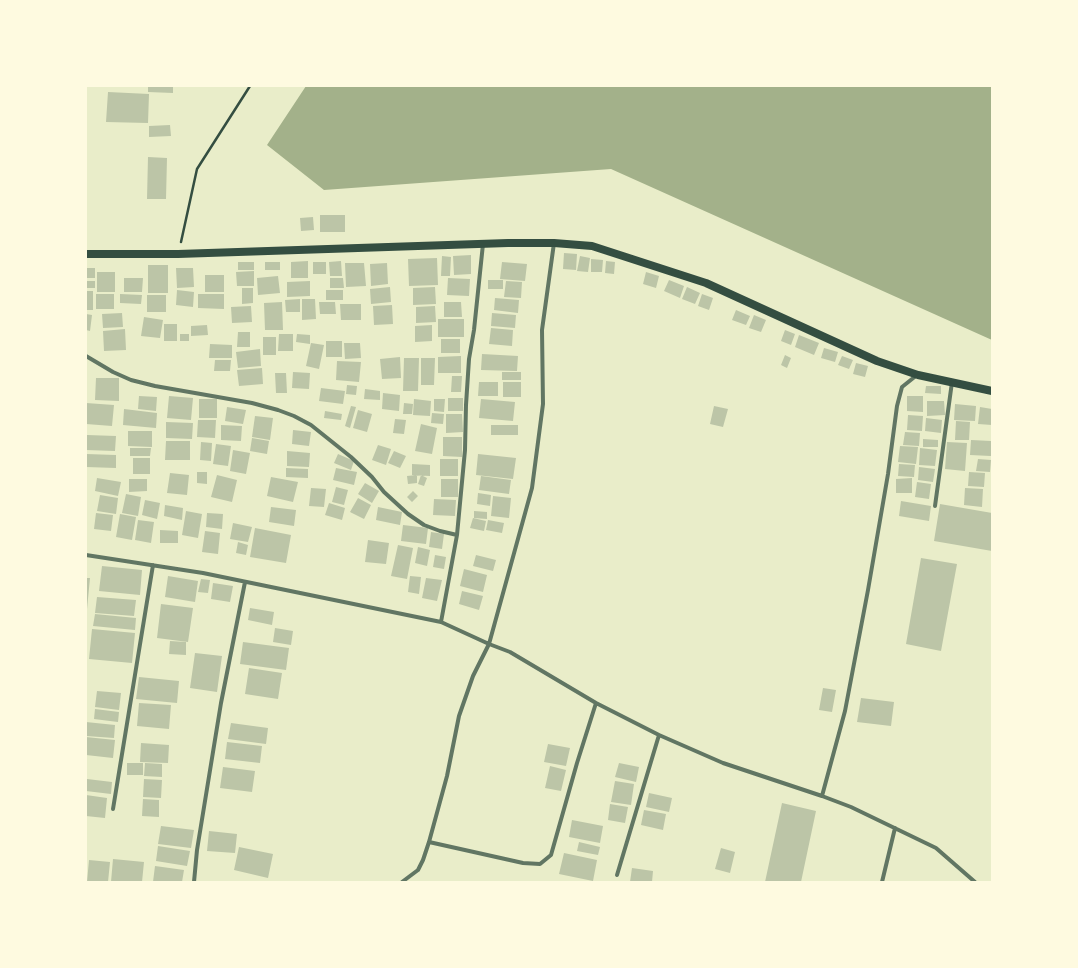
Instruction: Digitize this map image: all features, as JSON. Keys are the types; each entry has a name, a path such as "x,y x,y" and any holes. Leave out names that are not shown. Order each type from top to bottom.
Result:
{"main road":[{"path":"86,254 178,254 508,243 554,243 592,246 706,283 877,361 918,375 992,391"}],"street":[{"path":"402,882 418,870 429,842 447,776 459,716 473,676 489,644 532,488 543,404 542,330 554,243"},
{"path":"441,622 457,535 465,450 469,359 474,330 484,244"},
{"path":"86,356 113,372 131,380 155,386 252,403 294,416 311,425 352,456 372,476 384,492 408,514 424,524 440,531 457,535"},
{"path":"822,796 845,711 888,474 897,406 902,387 918,375"},
{"path":"935,506 952,382"},
{"path":"86,555 203,573 441,622 510,652 596,703 659,735 723,763 851,807 895,828 936,848 975,882"},
{"path":"113,809 153,566"},
{"path":"194,882 197,850 222,703 245,582"},
{"path":"429,842 522,863 540,864 551,855 596,703"},
{"path":"617,875 659,735"},
{"path":"882,882 895,828"}],"path":[{"path":"178,254 197,169 250,86"}],"shaded area":[{"path":"306,86 992,86 992,340 611,169 324,190 267,145"}],"building":[{"path":"148,86 173,86 173,93 148,92"},
{"path":"108,92 149,94 148,123 106,122"},
{"path":"170,125 171,136 149,137 149,126"},
{"path":"148,157 167,158 166,199 147,199"},
{"path":"320,215 345,215 345,232 320,232"},
{"path":"313,217 314,230 301,231 300,218"},
{"path":"564,253 577,254 576,270 563,269"},
{"path":"471,255 471,274 454,275 453,256"},
{"path":"442,256 451,257 450,276 441,276"},
{"path":"580,256 590,258 588,272 577,271"},
{"path":"437,258 438,285 409,286 408,259"},
{"path":"591,259 603,260 602,272 591,272"},
{"path":"308,261 308,278 291,278 291,262"},
{"path":"341,261 342,276 330,276 329,262"},
{"path":"606,261 615,262 614,274 605,273"},
{"path":"238,262 254,262 254,270 238,270"},
{"path":"265,262 280,262 280,270 265,270"},
{"path":"313,262 326,262 326,274 313,274"},
{"path":"502,262 527,264 525,281 500,279"},
{"path":"345,263 364,263 366,286 346,287"},
{"path":"387,263 388,284 371,286 370,264"},
{"path":"148,265 168,265 168,293 148,293"},
{"path":"86,268 95,268 95,278 86,278"},
{"path":"176,268 193,268 194,287 177,288"},
{"path":"254,271 254,286 237,286 236,272"},
{"path":"97,272 115,272 115,292 97,292"},
{"path":"646,272 659,276 656,288 643,284"},
{"path":"205,275 224,275 224,292 205,292"},
{"path":"278,276 280,293 258,295 257,278"},
{"path":"124,278 143,278 142,292 124,292"},
{"path":"330,278 343,278 344,288 330,288"},
{"path":"448,278 470,279 469,296 447,295"},
{"path":"488,280 503,280 503,289 488,289"},
{"path":"669,280 684,286 680,298 664,291"},
{"path":"86,281 95,281 95,288 86,288"},
{"path":"310,281 310,296 287,297 287,282"},
{"path":"506,281 522,282 521,298 504,297"},
{"path":"390,287 391,302 371,304 370,289"},
{"path":"435,287 436,304 413,305 413,288"},
{"path":"687,287 700,293 695,304 682,299"},
{"path":"242,288 253,288 253,303 242,304"},
{"path":"177,290 194,292 193,307 176,305"},
{"path":"326,290 343,290 343,300 326,300"},
{"path":"86,291 93,291 93,310 86,310"},
{"path":"96,294 114,294 114,309 96,309"},
{"path":"120,294 142,295 141,304 120,303"},
{"path":"198,294 224,294 224,309 198,308"},
{"path":"702,294 713,298 709,310 698,306"},
{"path":"147,295 166,295 166,312 147,312"},
{"path":"495,298 519,300 518,313 494,310"},
{"path":"300,299 300,312 286,312 285,300"},
{"path":"302,299 315,299 316,319 302,320"},
{"path":"282,302 283,330 265,330 264,303"},
{"path":"319,302 335,302 336,314 320,314"},
{"path":"444,302 461,302 462,317 444,317"},
{"path":"340,304 361,304 361,320 341,320"},
{"path":"392,305 393,324 374,325 373,306"},
{"path":"251,306 252,322 232,323 231,307"},
{"path":"435,306 436,322 416,323 416,307"},
{"path":"736,310 750,316 746,325 732,320"},
{"path":"122,313 123,327 103,328 102,314"},
{"path":"492,313 516,315 515,328 491,326"},
{"path":"86,314 92,315 90,331 86,330"},
{"path":"754,315 766,320 761,332 749,328"},
{"path":"144,317 163,320 160,338 141,336"},
{"path":"438,319 464,319 464,337 438,337"},
{"path":"164,324 177,324 177,341 164,341"},
{"path":"207,325 208,335 191,336 191,326"},
{"path":"432,325 432,341 415,342 415,326"},
{"path":"491,328 513,330 512,346 489,344"},
{"path":"125,329 126,350 104,351 103,331"},
{"path":"785,330 795,334 791,345 781,341"},
{"path":"238,332 250,332 250,347 237,347"},
{"path":"180,334 189,334 189,341 180,341"},
{"path":"279,334 293,334 293,351 278,351"},
{"path":"297,334 310,335 310,344 296,342"},
{"path":"799,335 819,343 814,355 795,347"},
{"path":"263,337 276,337 276,355 263,355"},
{"path":"441,339 460,339 460,353 441,353"},
{"path":"326,341 342,341 342,357 326,357"},
{"path":"311,343 324,345 319,369 306,366"},
{"path":"344,343 360,343 361,358 345,359"},
{"path":"210,344 232,345 232,358 209,358"},
{"path":"824,348 838,352 835,362 821,358"},
{"path":"260,349 261,366 238,368 236,352"},
{"path":"482,354 518,356 517,371 481,370"},
{"path":"785,355 791,358 787,368 781,365"},
{"path":"461,356 461,373 438,373 438,357"},
{"path":"842,356 853,360 849,369 838,365"},
{"path":"400,357 401,378 382,379 380,359"},
{"path":"404,358 419,358 418,391 403,391"},
{"path":"421,358 435,358 434,385 421,385"},
{"path":"215,360 231,360 230,371 214,371"},
{"path":"337,361 361,362 359,382 336,380"},
{"path":"856,363 868,366 865,377 853,374"},
{"path":"262,368 263,384 239,386 237,370"},
{"path":"293,372 310,373 309,389 292,388"},
{"path":"502,372 521,372 521,380 502,380"},
{"path":"275,373 286,373 287,393 276,393"},
{"path":"452,376 462,376 461,392 451,392"},
{"path":"96,378 119,378 119,401 95,400"},
{"path":"479,382 498,382 498,396 478,396"},
{"path":"503,382 521,382 521,397 503,397"},
{"path":"347,385 357,386 356,395 346,394"},
{"path":"926,386 941,386 941,394 925,393"},
{"path":"321,388 345,391 343,404 319,401"},
{"path":"365,389 380,391 380,400 364,399"},
{"path":"383,393 400,395 399,411 382,409"},
{"path":"139,396 157,397 156,411 138,409"},
{"path":"169,396 193,398 191,420 167,418"},
{"path":"907,396 923,396 923,412 907,411"},
{"path":"448,398 463,398 463,411 448,411"},
{"path":"199,399 217,399 217,418 199,418"},
{"path":"414,399 431,401 430,416 413,415"},
{"path":"434,399 445,399 444,412 434,411"},
{"path":"481,399 515,402 513,421 479,418"},
{"path":"927,401 944,401 945,415 927,416"},
{"path":"86,403 114,405 112,426 86,424"},
{"path":"404,403 413,404 412,414 403,414"},
{"path":"955,404 976,406 975,421 954,420"},
{"path":"351,406 356,407 350,428 345,426"},
{"path":"714,406 728,409 723,427 710,424"},
{"path":"227,407 246,410 243,424 225,421"},
{"path":"980,407 992,409 992,425 978,424"},
{"path":"124,409 157,413 156,428 123,425"},
{"path":"358,410 372,414 367,432 353,428"},
{"path":"325,411 342,414 341,420 324,418"},
{"path":"432,413 444,414 443,424 431,423"},
{"path":"446,414 462,414 463,432 446,433"},
{"path":"908,415 923,416 922,431 907,430"},
{"path":"255,416 273,418 270,440 252,437"},
{"path":"926,418 942,420 941,433 925,431"},
{"path":"395,419 406,420 404,434 393,433"},
{"path":"198,420 216,420 215,438 197,437"},
{"path":"956,421 970,422 969,440 955,440"},
{"path":"166,422 193,423 192,439 166,438"},
{"path":"421,424 437,428 432,454 415,451"},
{"path":"221,425 242,426 241,441 221,440"},
{"path":"491,425 518,425 518,435 491,435"},
{"path":"293,430 311,432 309,446 292,444"},
{"path":"128,431 152,431 152,447 128,446"},
{"path":"905,432 920,433 919,446 903,445"},
{"path":"87,435 116,436 115,451 86,450"},
{"path":"443,437 462,437 462,457 443,456"},
{"path":"252,438 269,441 267,454 250,451"},
{"path":"923,439 938,440 938,447 923,447"},
{"path":"971,440 991,441 991,456 970,455"},
{"path":"166,441 190,441 190,460 165,460"},
{"path":"201,442 212,443 211,461 200,460"},
{"path":"947,442 967,443 965,471 945,469"},
{"path":"216,444 231,446 228,466 213,464"},
{"path":"378,445 391,449 386,465 372,460"},
{"path":"900,446 918,447 916,464 898,462"},
{"path":"130,448 151,448 150,456 130,456"},
{"path":"920,448 937,450 935,466 919,465"},
{"path":"233,450 250,453 246,474 230,471"},
{"path":"287,451 310,453 309,467 287,466"},
{"path":"394,451 406,456 400,468 388,463"},
{"path":"86,454 116,455 116,468 86,467"},
{"path":"338,454 354,461 351,470 334,463"},
{"path":"478,454 516,458 513,479 476,475"},
{"path":"133,458 150,458 150,474 133,474"},
{"path":"440,459 458,459 458,476 440,476"},
{"path":"978,459 991,460 990,472 976,471"},
{"path":"412,464 430,465 430,476 412,475"},
{"path":"899,464 915,465 914,477 898,476"},
{"path":"919,467 935,469 933,482 918,480"},
{"path":"286,468 308,469 308,478 286,477"},
{"path":"336,468 357,472 354,485 333,480"},
{"path":"197,472 207,472 207,484 197,483"},
{"path":"969,472 985,473 984,487 968,486"},
{"path":"170,473 189,475 187,495 167,493"},
{"path":"217,475 237,480 232,502 211,497"},
{"path":"417,475 417,483 408,484 407,476"},
{"path":"421,475 427,478 424,486 418,484"},
{"path":"481,476 511,480 509,494 479,490"},
{"path":"271,477 298,482 293,502 267,496"},
{"path":"97,478 121,482 118,496 95,491"},
{"path":"912,478 912,493 896,493 896,479"},
{"path":"129,479 147,479 147,491 129,492"},
{"path":"441,479 458,479 458,497 441,497"},
{"path":"917,482 931,484 929,499 915,497"},
{"path":"365,483 379,491 372,503 358,494"},
{"path":"336,487 348,490 344,505 332,502"},
{"path":"311,488 326,489 324,507 309,506"},
{"path":"965,488 983,489 982,507 964,505"},
{"path":"413,491 418,496 412,502 407,497"},
{"path":"478,493 491,495 490,506 477,504"},
{"path":"126,494 141,497 138,516 122,513"},
{"path":"100,495 118,498 116,514 97,511"},
{"path":"493,496 511,498 509,518 491,516"},
{"path":"358,498 371,505 364,519 350,512"},
{"path":"434,499 456,500 455,516 433,515"},
{"path":"145,500 160,503 157,519 142,515"},
{"path":"901,501 931,506 929,521 899,516"},
{"path":"329,503 345,508 342,520 325,515"},
{"path":"940,504 992,513 992,551 934,541"},
{"path":"165,505 183,508 182,520 164,516"},
{"path":"271,507 296,510 294,526 269,522"},
{"path":"378,507 402,512 400,525 376,520"},
{"path":"186,511 202,514 198,538 182,535"},
{"path":"474,511 487,512 487,519 474,518"},
{"path":"96,513 113,515 111,531 94,529"},
{"path":"207,513 223,514 222,529 206,527"},
{"path":"120,514 136,517 132,540 116,537"},
{"path":"473,518 486,521 484,531 470,528"},
{"path":"138,520 154,522 151,543 135,540"},
{"path":"488,520 504,523 502,533 486,530"},
{"path":"233,523 252,527 248,542 230,539"},
{"path":"403,525 428,528 426,544 401,541"},
{"path":"255,528 291,535 286,563 250,557"},
{"path":"160,530 178,531 178,543 160,543"},
{"path":"205,531 220,533 218,554 202,552"},
{"path":"431,532 444,534 442,549 429,547"},
{"path":"368,540 389,543 386,564 365,562"},
{"path":"238,542 248,545 246,555 236,553"},
{"path":"398,545 413,548 407,579 391,576"},
{"path":"418,547 430,550 427,566 415,563"},
{"path":"435,555 446,557 444,569 433,567"},
{"path":"476,555 496,560 493,571 473,566"},
{"path":"921,558 957,564 941,651 906,644"},
{"path":"102,566 142,570 140,595 99,591"},
{"path":"464,569 487,575 483,592 460,586"},
{"path":"168,576 198,581 195,602 165,597"},
{"path":"410,576 421,577 419,594 408,592"},
{"path":"86,578 90,578 87,609 86,609"},
{"path":"426,578 442,580 437,601 422,598"},
{"path":"201,579 210,580 208,593 198,592"},
{"path":"213,583 233,586 230,602 211,599"},
{"path":"462,591 483,596 479,610 459,604"},
{"path":"97,597 136,600 134,616 95,613"},
{"path":"161,604 193,608 188,642 157,638"},
{"path":"250,608 274,612 272,625 248,620"},
{"path":"95,614 136,618 135,630 93,626"},
{"path":"275,628 293,631 291,645 273,642"},
{"path":"92,629 135,633 132,663 89,659"},
{"path":"170,641 186,642 186,655 169,654"},
{"path":"243,642 289,648 286,670 240,664"},
{"path":"195,653 222,656 217,692 190,688"},
{"path":"249,668 282,673 278,699 245,694"},
{"path":"139,677 179,681 177,703 136,699"},
{"path":"823,688 836,690 832,712 819,710"},
{"path":"97,691 121,693 119,710 95,707"},
{"path":"861,698 894,702 891,726 857,722"},
{"path":"139,703 171,705 169,729 137,726"},
{"path":"95,709 119,712 118,722 94,719"},
{"path":"86,722 115,725 114,738 86,736"},
{"path":"231,723 268,728 266,744 228,739"},
{"path":"86,737 115,740 113,758 86,755"},
{"path":"227,742 262,746 260,763 225,759"},
{"path":"141,743 169,745 168,763 140,762"},
{"path":"548,744 570,748 566,766 544,762"},
{"path":"127,763 143,763 143,775 127,775"},
{"path":"145,763 162,764 162,777 144,776"},
{"path":"619,763 639,767 636,782 615,777"},
{"path":"550,766 566,770 561,791 545,788"},
{"path":"223,767 255,771 252,792 220,788"},
{"path":"87,779 112,782 111,794 86,791"},
{"path":"144,779 162,780 161,798 143,797"},
{"path":"615,781 634,784 631,805 611,802"},
{"path":"649,793 672,798 669,812 646,807"},
{"path":"86,795 107,798 105,818 86,816"},
{"path":"143,799 159,800 159,817 142,816"},
{"path":"782,803 816,811 801,882 765,882"},
{"path":"610,804 628,807 625,823 608,820"},
{"path":"644,810 666,814 663,830 641,825"},
{"path":"572,820 603,826 600,843 569,837"},
{"path":"161,826 194,830 191,848 158,844"},
{"path":"209,831 237,834 235,853 207,851"},
{"path":"579,842 600,847 598,855 577,851"},
{"path":"158,846 190,851 187,866 156,861"},
{"path":"239,847 273,854 268,878 234,870"},
{"path":"721,848 735,852 730,873 715,869"},
{"path":"564,853 597,860 593,881 559,874"},
{"path":"113,859 144,862 142,882 111,882"},
{"path":"89,860 110,862 108,882 87,882"},
{"path":"155,866 184,870 182,882 153,882"},
{"path":"632,868 653,871 652,882 630,882"}]}
